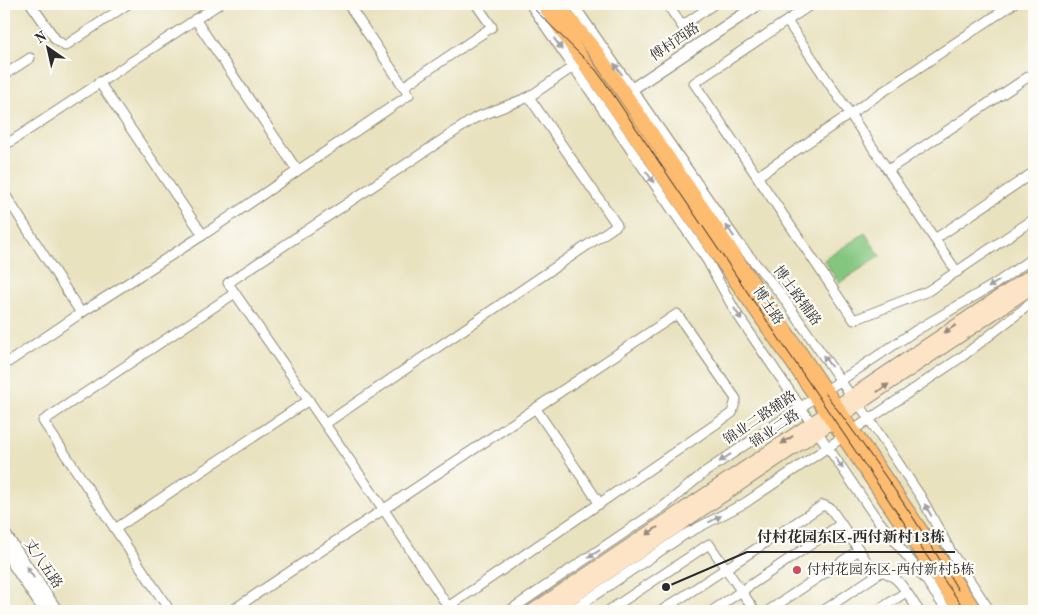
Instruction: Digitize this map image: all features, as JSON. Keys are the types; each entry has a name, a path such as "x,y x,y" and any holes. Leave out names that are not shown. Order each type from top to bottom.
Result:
{"main road":[{"name":"博士路","path":"544,4 578,63 821,394 975,611"},
{"name":"博士路","path":"557,4 596,52 821,394"},
{"name":"锦业二路","path":"552,611 1034,273"},
{"name":"锦业二路","path":"855,400 1034,286"},
{"name":"锦业二路","path":"532,611 815,428"},
{"name":"博士路","path":"848,433 961,611"}],"street":[{"path":"31,4 56,40 65,46 128,4"},
{"path":"4,146 219,4"},
{"path":"4,365 203,234 408,95 348,4"},
{"path":"403,87 492,28 476,4"},
{"path":"530,4 578,63 707,260 735,311 874,515 926,580 947,611"},
{"name":"博士路辅路","path":"573,4 740,245 780,293 869,420 921,497 951,552 990,611"},
{"path":"667,4 682,26 714,4"},
{"name":"傅村西路","path":"632,89 759,4"},
{"path":"812,4 694,83 854,320 928,291 1034,219"},
{"path":"758,176 1013,4"},
{"path":"195,20 297,170"},
{"path":"787,20 957,272"},
{"path":"4,75 30,58"},
{"path":"231,611 384,510 536,409 677,314 736,399 732,413 447,610 384,510 228,283 475,118 529,97 578,63"},
{"path":"888,170 1034,74"},
{"path":"99,82 203,234"},
{"path":"326,424 617,225 529,97"},
{"path":"935,239 1034,172"},
{"path":"4,193 81,313"},
{"name":"锦业二路辅路","path":"509,611 664,506 705,472 801,407 915,331 995,284 1034,257"},
{"path":"170,611 43,421 235,293"},
{"path":"571,611 684,535 745,503 869,420 963,356 1034,301"},
{"path":"115,529 308,400"},
{"path":"536,409 600,504"},
{"path":"661,611 823,505 831,509 871,568 884,570 896,578 919,611"},
{"path":"712,611 841,524"},
{"name":"丈八五路","path":"4,533 57,611"},
{"path":"608,611 709,544 755,611"},
{"name":"丈八五路","path":"4,550 45,611"},
{"path":"768,611 859,550"},
{"path":"823,611 884,570"},
{"path":"877,611 906,592"}],"green space":[{"path":"865,233 880,256 839,283 824,260"}],"tram line":[{"path":"529,4 596,70 604,81 966,611"},
{"path":"825,393 894,490 958,590"}],"place":[{"name":"付村花园东区-西付新村5栋","path":"797,570"},
{"name":"付村花园东区-西付新村13栋","path":"666,587"}]}
